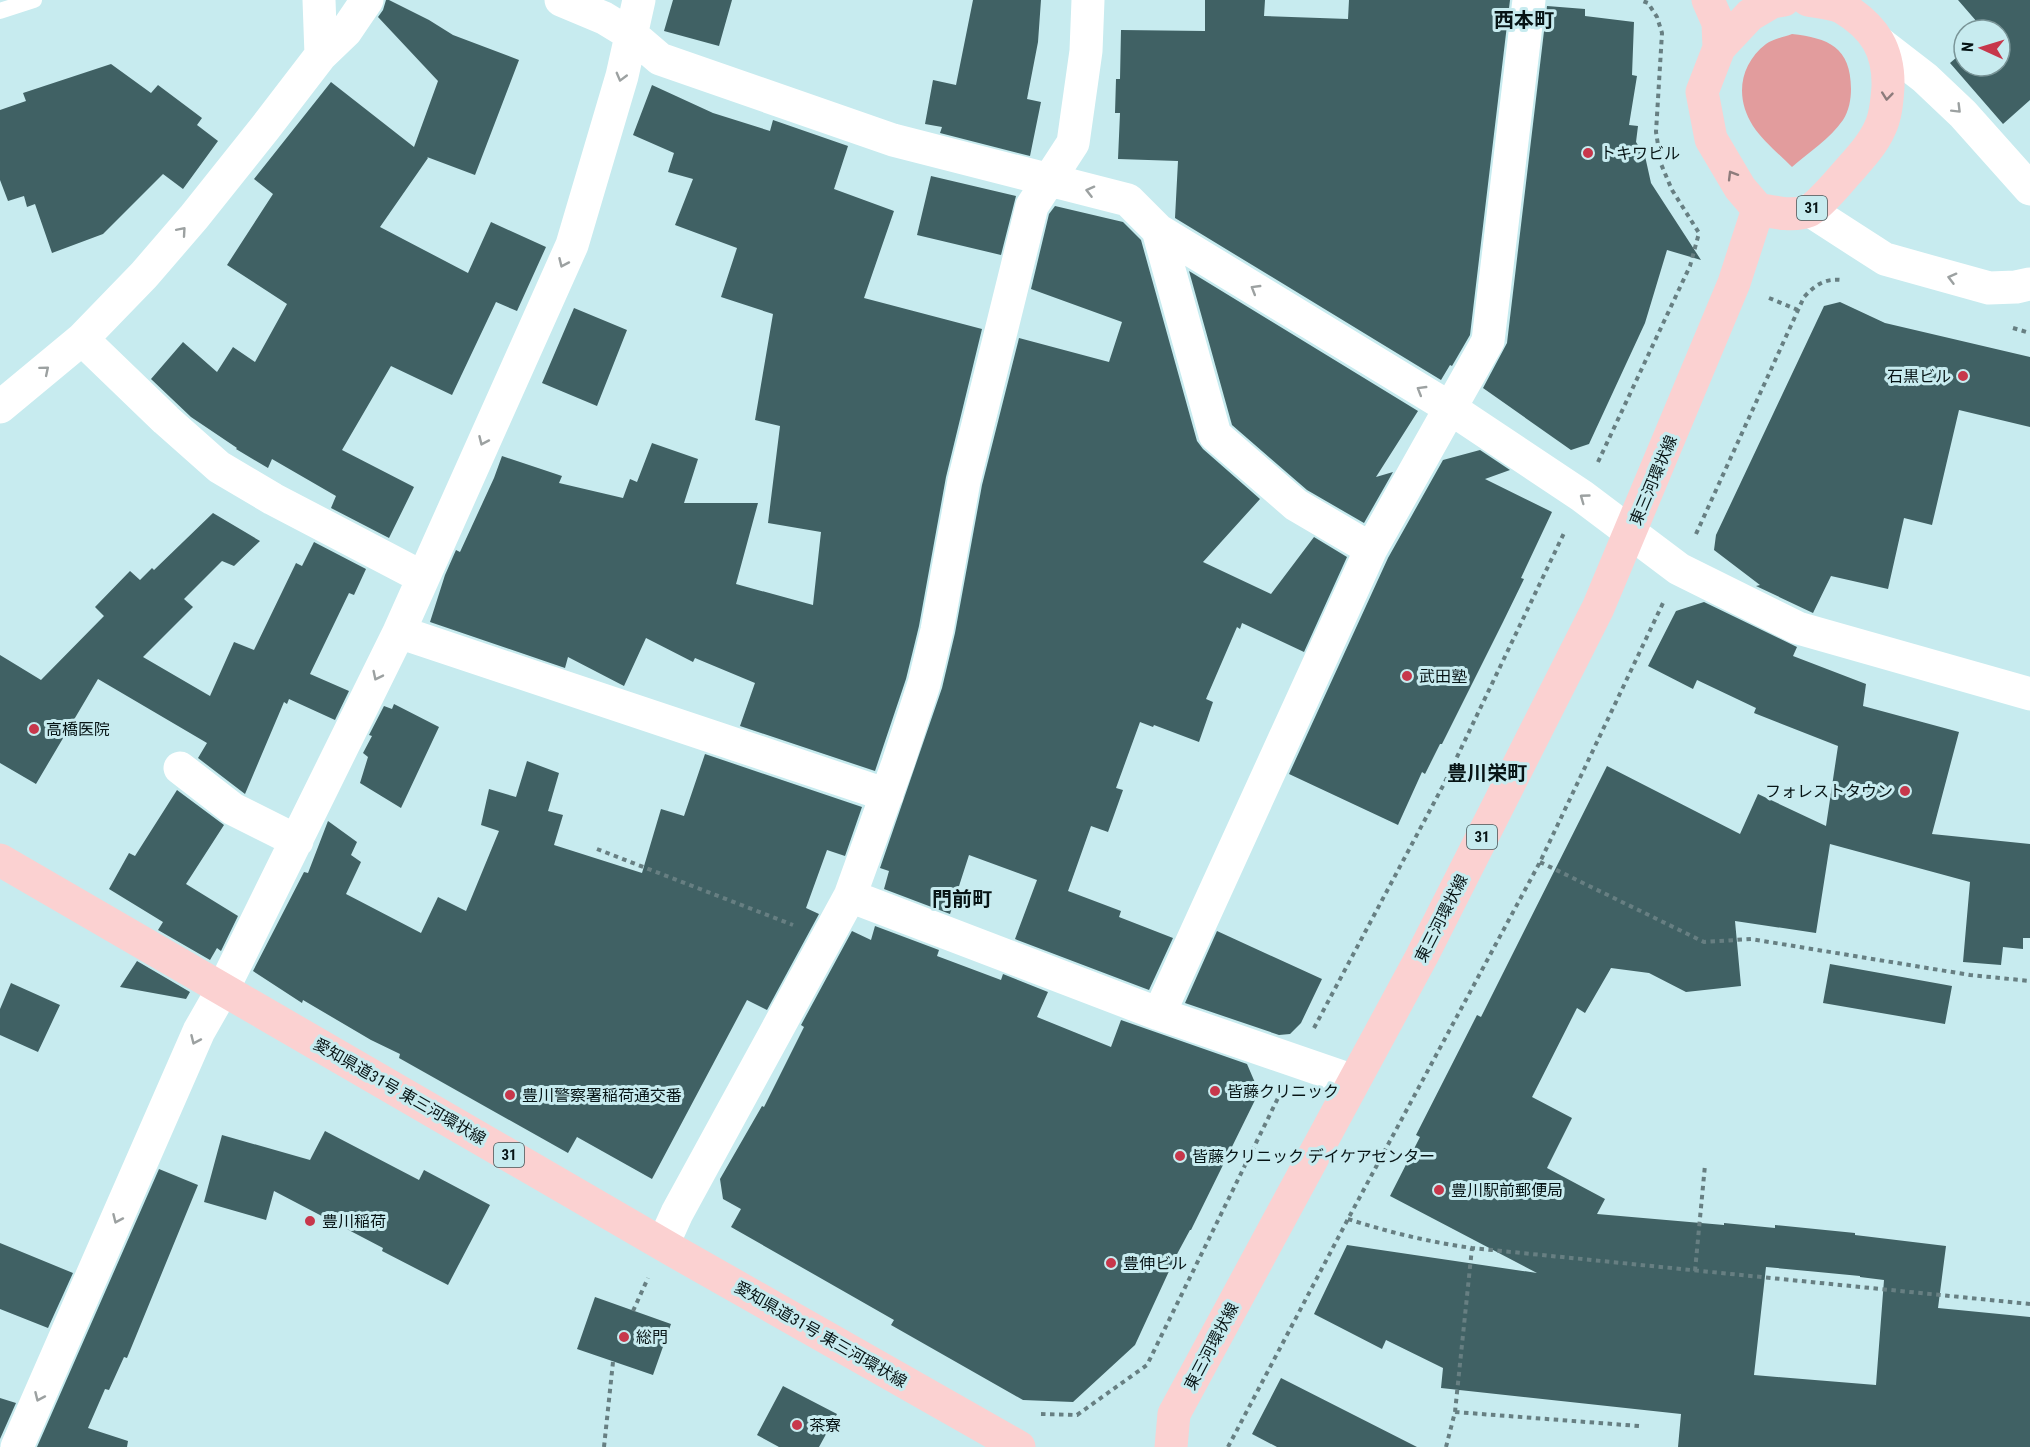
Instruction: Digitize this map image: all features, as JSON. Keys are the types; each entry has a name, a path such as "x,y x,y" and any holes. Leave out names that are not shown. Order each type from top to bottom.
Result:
{"main road":[{"path":"1708,0 1718,23 1719,48"},
{"path":"1758,209 1740,188 1711,139 1702,92 1719,48 1750,15 1772,2 1784,0"},
{"path":"1810,0 1841,7 1861,21 1879,42"},
{"name":"31","path":"1758,209 1774,213 1809,210 1839,182 1862,155 1880,127 1887,100 1888,68 1879,42"},
{"name":"東三河環状線","path":"1172,1447 1174,1414 1422,956 1598,608 1734,283 1758,209"},
{"name":"愛知県道31号 東三河環状線","path":"0,860 1019,1447"}],"street":[{"path":"319,0 321,55"},
{"path":"0,407 82,339 144,275 194,217 321,55 346,31 367,0"},
{"path":"561,0 604,18 632,35 660,58 726,82 894,140 1128,200 1158,230 1450,408 1582,496 1679,569 1798,628 2030,694"},
{"path":"17,1447 199,1031 224,989 399,632 572,245 622,76 639,0"},
{"path":"663,1244 677,1213 850,896 887,795 924,684 937,630 964,481 1032,206 1073,143 1086,51 1088,0"},
{"path":"1159,1014 1371,549 1488,340 1529,0"},
{"path":"1865,0 1867,13 1879,42 1924,78 1963,114 2030,189"},
{"path":"1809,210 1885,259 2030,300"},
{"path":"1158,230 1215,435 1296,505 1371,549"},
{"path":"1989,288 2030,284"},
{"path":"82,339 166,420 219,467 273,499 422,577"},
{"path":"399,632 887,795"},
{"path":"180,768 233,809 297,840"},
{"path":"850,896 1159,1014 1354,1081"}],"lane":[{"path":"0,10 34,0"}],"path":[{"path":"1035,1414 1077,1415 1147,1365 1296,1061 1444,782 1690,266 1699,233 1672,190 1661,164 1656,132 1662,33 1657,17 1648,3 1640,0"},
{"path":"1228,1447 1347,1219 1540,862 1679,569 1804,297 1813,286 1824,281 1845,280"},
{"path":"2008,326 2030,333"},
{"path":"597,849 826,938"},
{"path":"1540,862 1704,942 1751,939 1970,975 2030,981"},
{"path":"1695,1271 1705,1165"},
{"path":"1347,1219 1376,1228 1472,1248 2030,1304"},
{"path":"1446,1447 1455,1412 1472,1248"},
{"path":"633,1311 649,1276"},
{"path":"604,1447 613,1362"},
{"path":"1455,1412 1639,1426"}],"shaded area":[{"path":"1792,34 1826,42 1842,54 1850,75 1851,97 1847,113 1838,127 1792,167 1753,126 1747,115 1742,93 1745,72 1757,52 1769,42"}],"building":[{"path":"386,0 429,20 453,35 519,60 475,175 427,157 380,227 468,273 491,222 546,247 517,311 496,302 452,395 391,366 342,450 414,487 389,538 331,508 336,496 272,459 268,468 236,449 191,417 151,379 183,342 217,372 233,347 255,362 287,304 227,265 273,194 254,179 331,82 414,147 438,81 378,17"},
{"path":"673,0 732,0 719,46 664,31"},
{"path":"973,0 1041,0 1038,42 1027,99 1041,102 1030,156 940,133 942,127 925,124 933,80 956,85"},
{"path":"1205,0 1265,0 1264,16 1348,19 1349,0 1510,0 1470,335 1441,380 1175,218 1178,161 1118,159 1120,113 1115,113 1116,79 1120,79 1121,30 1205,31"},
{"path":"1958,0 2030,0 2030,100 2003,124 1963,78 2012,78 2012,18 1974,18"},
{"path":"1547,6 1585,9 1585,16 1634,22 1632,75 1637,76 1629,125 1638,126 1636,142 1645,156 1651,183 1701,260 1667,250 1645,323 1589,444 1571,450 1483,388 1507,343"},
{"path":"111,64 151,93 158,85 202,118 197,125 218,141 183,189 163,174 103,234 52,253 35,204 27,207 24,196 8,201 0,180 0,110 26,101 23,93"},
{"path":"652,85 713,113 770,131 773,120 848,146 834,189 894,211 864,298 982,329 946,477 919,626 906,679 875,771 740,726 755,683 695,658 693,662 646,638 624,686 568,657 565,668 430,622 445,575 456,550 460,552 502,456 562,476 559,483 623,498 630,479 637,482 652,443 698,459 684,503 758,503 736,584 813,605 821,532 768,523 780,426 755,420 773,314 721,297 737,248 675,225 693,179 668,172 674,153 633,135"},
{"path":"931,176 1016,196 1001,255 917,235"},
{"path":"1055,206 1123,222 1141,240 1197,441 1203,449 1260,499 1203,562 1271,594 1314,537 1347,557 1304,652 1242,623 1240,629 1237,627 1206,699 1213,702 1199,742 1140,722 1116,788 1123,790 1108,832 1091,826 1068,891 1121,911 1119,917 1173,938 1149,990 1015,939 1037,880 969,855 950,914 884,889 889,871 880,868 942,688 955,633 982,485 1019,338 1109,362 1122,322 1031,289 1049,214"},
{"path":"1189,271 1418,411 1376,477 1393,472 1364,523 1307,490 1232,425"},
{"path":"1840,302 1885,323 2030,357 2030,427 1959,410 1932,525 1904,518 1888,589 1831,576 1813,613 1756,586 1760,585 1714,550 1716,535 1824,306"},
{"path":"574,308 627,330 597,406 542,383"},
{"path":"1480,450 1510,470 1485,479 1552,512 1503,622 1442,744 1425,774 1422,772 1398,825 1289,774 1388,558 1443,460"},
{"path":"213,513 260,541 234,566 222,561 184,599 193,607 143,657 210,696 234,642 254,650 296,563 302,566 314,542 366,569 354,595 349,593 310,674 349,691 335,720 289,699 287,704 284,702 245,794 198,758 207,743 98,679 36,784 0,763 0,655 41,680 104,616 95,607 130,571 140,580 152,568 154,570"},
{"path":"1704,602 1797,647 1793,656 1866,684 1863,706 1959,732 1932,834 2030,844 2030,938 2023,938 2023,949 2003,947 2001,965 1963,962 1970,882 1830,844 1816,933 1735,921 1741,986 1686,992 1649,973 1611,968 1585,1013 1577,1008 1532,1097 1572,1118 1547,1168 1605,1199 1597,1214 1724,1225 1724,1223 1775,1228 1775,1225 1855,1233 1855,1235 1946,1246 1938,1308 2030,1317 2030,1447 1678,1447 1681,1414 1441,1388 1443,1368 1386,1340 1382,1349 1314,1314 1347,1245 1537,1273 1390,1196 1420,1137 1416,1135 1477,1015 1481,1017 1607,766 1740,834 1758,794 1826,826 1838,746 1754,713 1756,708 1697,680 1693,689 1648,666 1676,611","holes":["1766,1267 1884,1280 1876,1385 1754,1375"]},
{"path":"394,704 439,727 401,808 360,783 368,757 363,753 372,736 369,735 384,706 392,709"},
{"path":"705,754 862,807 845,856 827,850 806,908 819,914 767,1010 747,1000 652,1179 577,1137 568,1153 399,1058 400,1054 371,1040 303,1000 302,1003 253,971 304,872 308,873 328,821 357,842 351,855 361,862 346,894 421,933 438,897 466,911 499,831 481,825 489,789 516,797 527,761 559,773 548,811 563,815 554,845 642,873 661,809 684,816"},
{"path":"177,790 224,825 186,884 238,916 221,951 217,948 210,960 158,930 163,922 109,889 129,853 135,856"},
{"path":"875,926 939,950 937,956 1001,980 1003,974 1048,992 1037,1017 1111,1047 1121,1020 1247,1064 1256,1085 1257,1096 1176,1256 1135,1345 1073,1402 1023,1400 891,1325 894,1320 731,1227 741,1209 723,1199 720,1179 762,1106 764,1107 804,1027 801,1025 852,931 871,940"},
{"path":"1217,931 1322,979 1301,1023 1290,1034 1279,1035 1185,1003"},
{"path":"137,961 190,992 186,999 120,987"},
{"path":"1830,964 1952,986 1945,1024 1823,1003"},
{"path":"11,983 60,1005 38,1052 0,1035 0,1009"},
{"path":"325,1131 419,1180 424,1170 490,1205 448,1285 274,1191 266,1220 204,1202 222,1135 310,1160"},
{"path":"159,1169 198,1185 127,1358 124,1357 109,1390 105,1389 88,1428 128,1441 127,1447 37,1447"},
{"path":"0,1243 73,1273 48,1328 0,1309"},
{"name":"総門","path":"595,1297 671,1324 653,1375 577,1349"},
{"path":"1281,1378 1417,1447 1277,1447 1252,1434"},
{"name":"茶寮","path":"783,1386 837,1414 819,1447 779,1447 757,1435"},
{"path":"0,1398 16,1403 0,1439"}],"place":[{"name":"トキワビル","path":"1588,153"},
{"name":"石黒ビル","path":"1963,376"},
{"name":"武田塾","path":"1407,676"},
{"name":"高橋医院","path":"34,729"},
{"name":"フォレストタウン","path":"1905,791"},
{"name":"皆藤クリニック","path":"1215,1091"},
{"name":"豊川警察署稲荷通交番","path":"510,1095"},
{"name":"皆藤クリニック デイケアセンター","path":"1180,1156"},
{"name":"豊川駅前郵便局","path":"1439,1190"},
{"name":"豊川稲荷","path":"310,1221"},
{"name":"豊伸ビル","path":"1111,1263"},
{"name":"総門","path":"624,1337"},
{"name":"茶寮","path":"797,1425"}],"district":[{"name":"西本町","path":"1524,20"},
{"name":"豊川栄町","path":"1487,773"},
{"name":"門前町","path":"962,899"}]}
